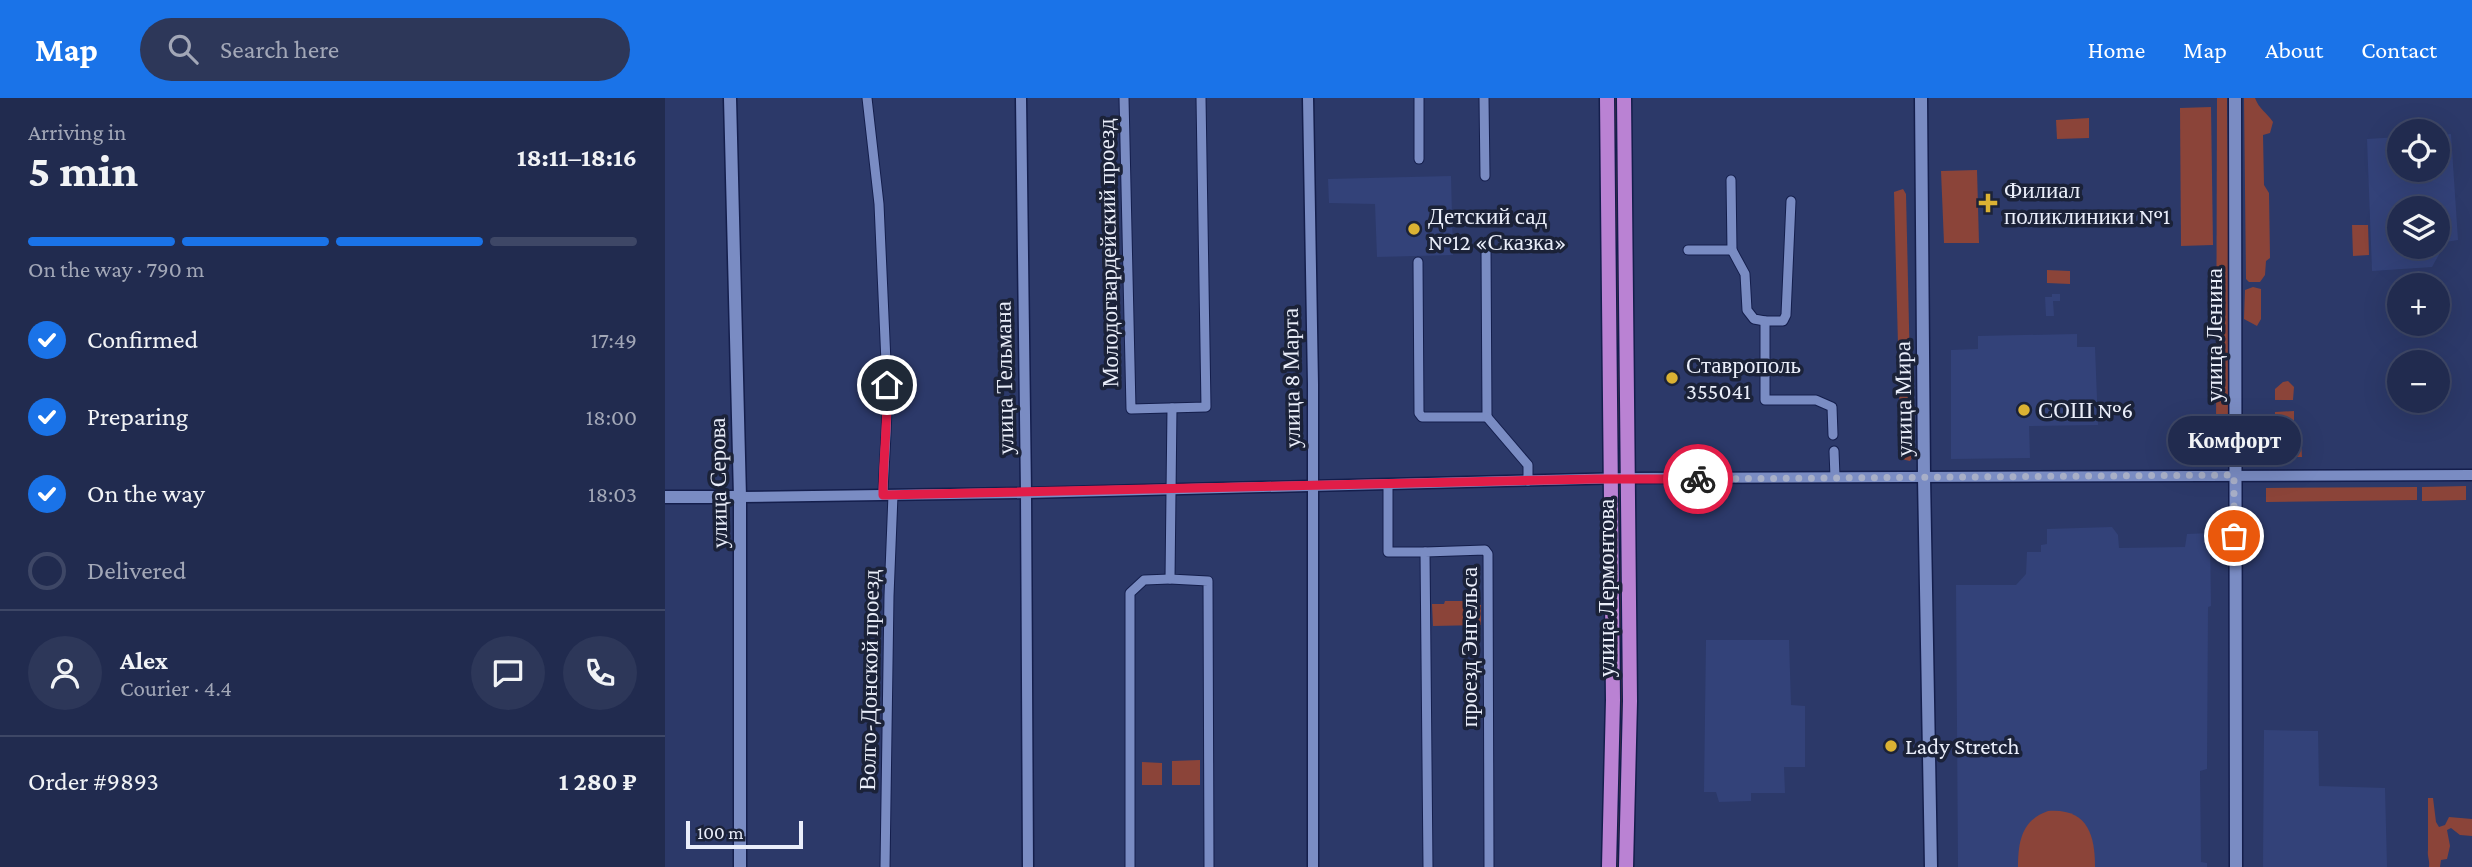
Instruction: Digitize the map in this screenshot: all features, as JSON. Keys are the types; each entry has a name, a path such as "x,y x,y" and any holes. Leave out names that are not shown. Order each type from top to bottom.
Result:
{"main road":[{"name":"улица Серова","path":"730,98 740,496 740,867"},
{"name":"улица Лермонтова","path":"1607,98 1613,700 1609,867"},
{"name":"улица Лермонтова","path":"1623,98 1630,701 1626,867"},
{"name":"улица Мира","path":"1921,98 1931,867"},
{"name":"улица Ленина","path":"2235,98 2236,867"},
{"path":"665,498 740,496"}],"street":[{"name":"Волго-Донской проезд","path":"867,98 879,204 888,411 884,446 888,495 889,596 885,867"},
{"name":"улица Тельмана","path":"1021,98 1028,867"},
{"name":"Молодогвардейский проезд","path":"1124,98 1131,409 1206,407 1201,98"},
{"name":"улица 8 Марта","path":"1308,98 1313,486 1313,867"},
{"path":"1419,98 1419,159"},
{"path":"1484,98 1485,176"},
{"path":"1731,180 1732,250 1745,274 1747,310 1754,319 1783,321 1786,315 1791,201"},
{"path":"1486,249 1487,417 1528,465 1528,481"},
{"path":"1688,250 1732,250"},
{"path":"1417,262 1419,413 1422,417 1487,417"},
{"path":"1765,321 1765,400 1816,400 1832,407 1833,435"},
{"path":"1170,579 1172,408"},
{"path":"1834,451 1835,477"},
{"path":"740,496 1026,493 1627,478 2472,475"},
{"path":"1388,484 1388,552 1425,552"},
{"name":"проезд Энгельса","path":"1428,867 1425,552 1485,550 1488,554 1489,867"},
{"path":"1130,867 1130,593 1144,580 1170,579 1208,581 1209,867"}],"shaded area":[{"path":"1613,98 1618,98 1620,470 1617,470"},
{"path":"2217,98 2227,98 2231,441 2228,446 2216,441"},
{"path":"2244,98 2255,98 2273,122 2270,133 2263,135 2264,185 2269,193 2270,258 2266,261 2265,275 2260,282 2249,282 2246,279"},
{"path":"2211,107 2213,245 2181,246 2180,108"},
{"path":"2089,118 2089,138 2057,139 2056,120"},
{"path":"2451,134 2458,240 2450,241 2450,196 2387,196 2387,259 2436,259 2432,267 2372,271 2367,139 2387,138 2387,182 2450,182"},
{"path":"1977,170 1979,243 1944,243 1941,171"},
{"name":"Детский сад №12 «Сказка»","path":"1451,176 1453,255 1377,257 1375,204 1329,203 1328,179"},
{"path":"1903,189 1906,194 1910,461 1901,459 1894,192"},
{"path":"2352,225 2368,225 2369,255 2353,256"},
{"path":"2047,270 2070,271 2070,284 2047,283"},
{"path":"2253,287 2261,289 2261,319 2257,326 2244,319 2245,290"},
{"path":"2052,294 2060,294 2060,301 2053,301 2054,316 2046,316 2045,297 2052,297"},
{"name":"СОШ №6","path":"2077,334 2077,347 2095,347 2098,425 2029,426 2030,458 1951,459 1951,350 1978,349 1978,336"},
{"path":"2288,381 2294,387 2293,400 2275,400 2275,389"},
{"path":"2294,411 2294,428 2275,445 2275,412"},
{"path":"2293,432 2301,441 2302,457 2274,457 2274,451"},
{"path":"1618,486 1621,487 1624,700 1620,867 1615,867"},
{"path":"2466,486 2466,500 2422,501 2422,487"},
{"path":"2417,487 2417,500 2266,502 2266,488"},
{"path":"2112,527 2118,535 2119,548 2185,547 2187,534 2210,533 2207,769 2200,771 2201,862 2207,863 2207,867 1958,867 1956,585 2016,585 2026,574 2027,552 2041,552 2041,545 2047,544 2047,529"},
{"path":"1445,601 1472,601 1473,605 1481,605 1481,625 1433,626 1432,604 1444,604"},
{"path":"1706,640 1789,640 1791,705 1805,706 1805,767 1784,767 1785,793 1751,793 1751,801 1719,802 1716,792 1704,792"},
{"path":"2264,730 2318,731 2319,786 2385,788 2387,867 2263,867"},
{"path":"1200,760 1200,785 1172,785 1172,761"},
{"path":"1142,762 1162,763 1162,785 1142,785"},
{"path":"2428,798 2433,798 2439,827 2445,825 2449,817 2472,819 2472,836 2460,835 2451,828 2447,830 2450,846 2447,859 2441,860 2440,867 2429,867"},
{"path":"2048,811 2072,814 2086,826 2093,844 2095,867 2018,867 2023,833 2032,820"}],"way so far":[{"path":"1698,479 2234,475 2234,536"}],"place":[{"name":"Филиал поликлиники №1","path":"1988,203"},
{"name":"Детский сад №12 «Сказка»","path":"1414,229"},
{"name":"Ставрополь 355041","path":"1672,378"},
{"name":"СОШ №6","path":"2024,410"},
{"name":"Комфорт","path":"2234,536"},
{"name":"Lady Stretch","path":"1891,746"}],"route":[{"path":"887,385 883,495 1698,479"}]}
